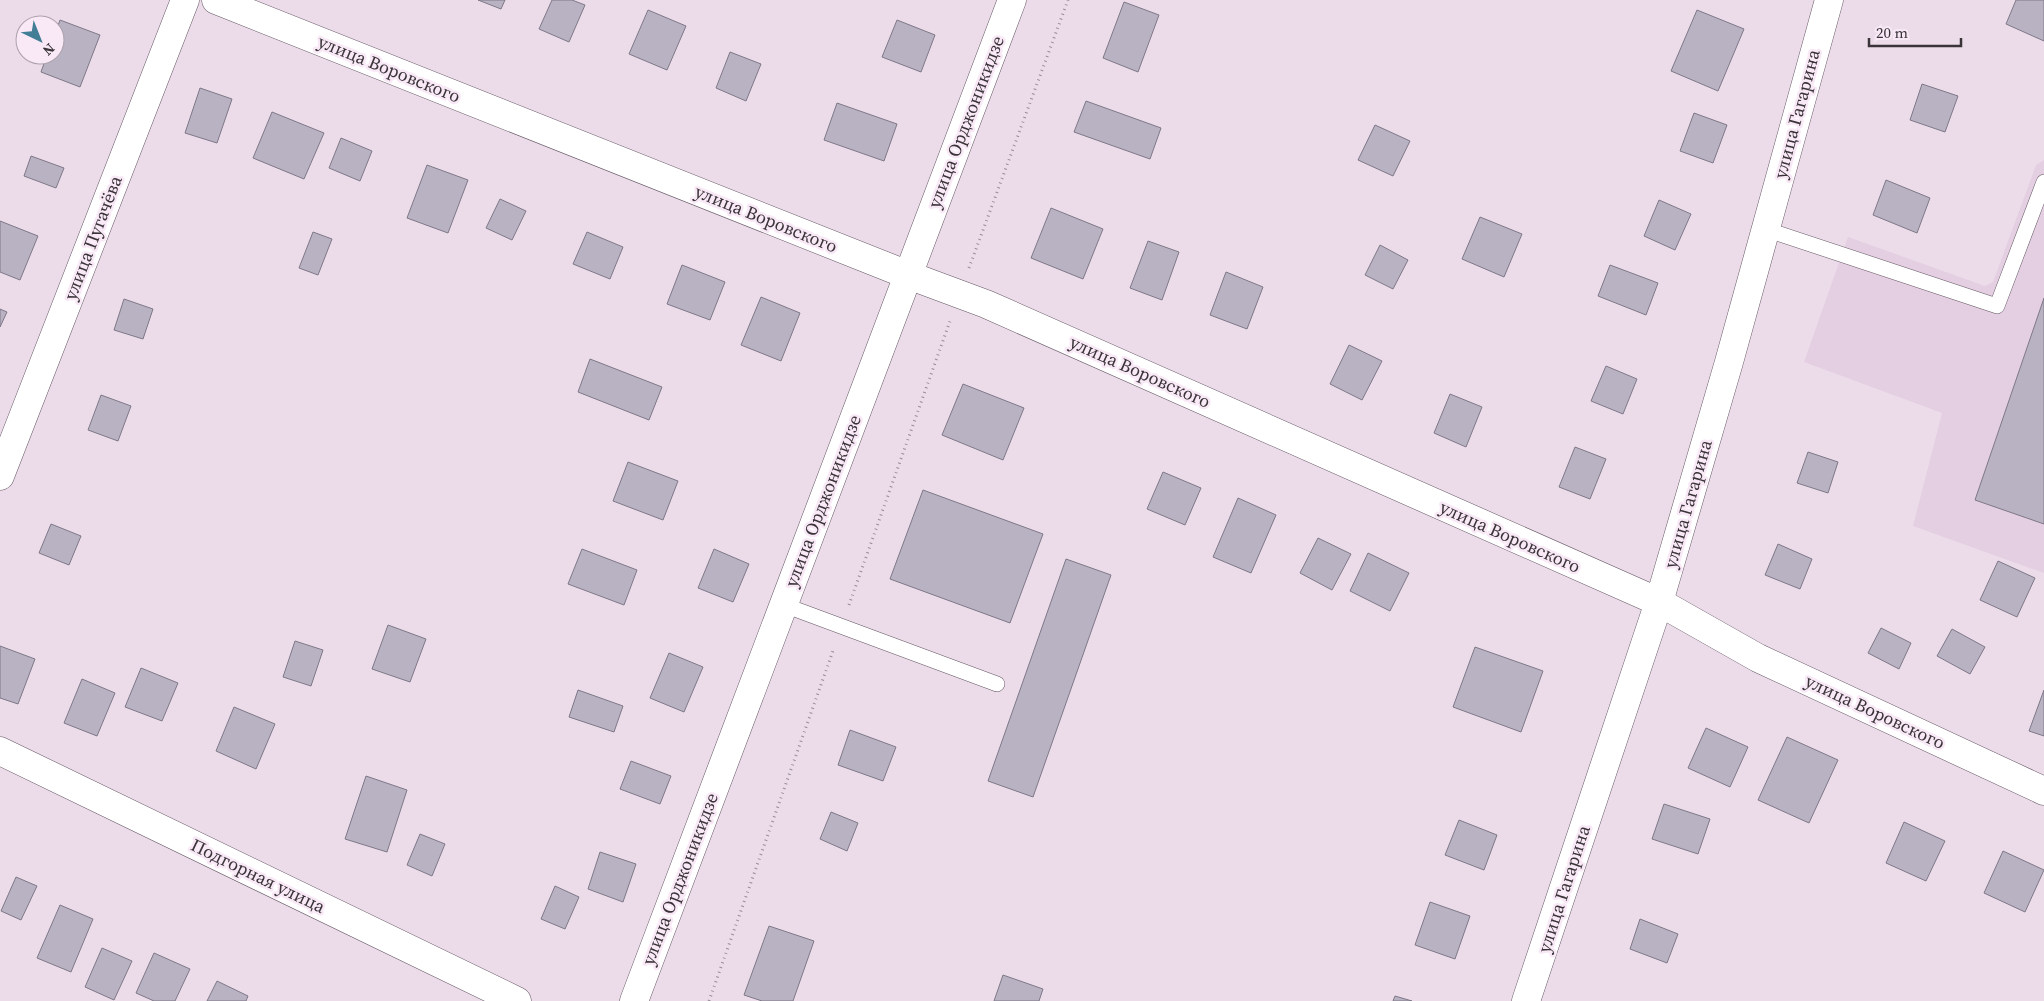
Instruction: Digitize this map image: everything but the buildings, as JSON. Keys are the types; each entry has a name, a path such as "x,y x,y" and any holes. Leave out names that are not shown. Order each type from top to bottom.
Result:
{"street":[{"name":"улица Пугачёва","path":"0,476 185,0"},
{"name":"улица Воровского","path":"216,0 960,294 1659,602 1758,658 2044,791"},
{"name":"улица Орджоникидзе","path":"634,1001 1012,0"},
{"name":"улица Гагарина","path":"1526,1001 1659,602 1766,229 1829,0"},
{"name":"Подгорная улица","path":"0,751 517,1001"}],"lane":[{"path":"1766,229 1996,306 2044,182"},
{"path":"784,605 998,684"}],"path":[{"path":"960,294 1068,0"}],"shaded area":[{"path":"2044,160 2044,573 1913,526 1942,413 1804,362 1848,237 1985,286 1993,282 2036,165"}]}
